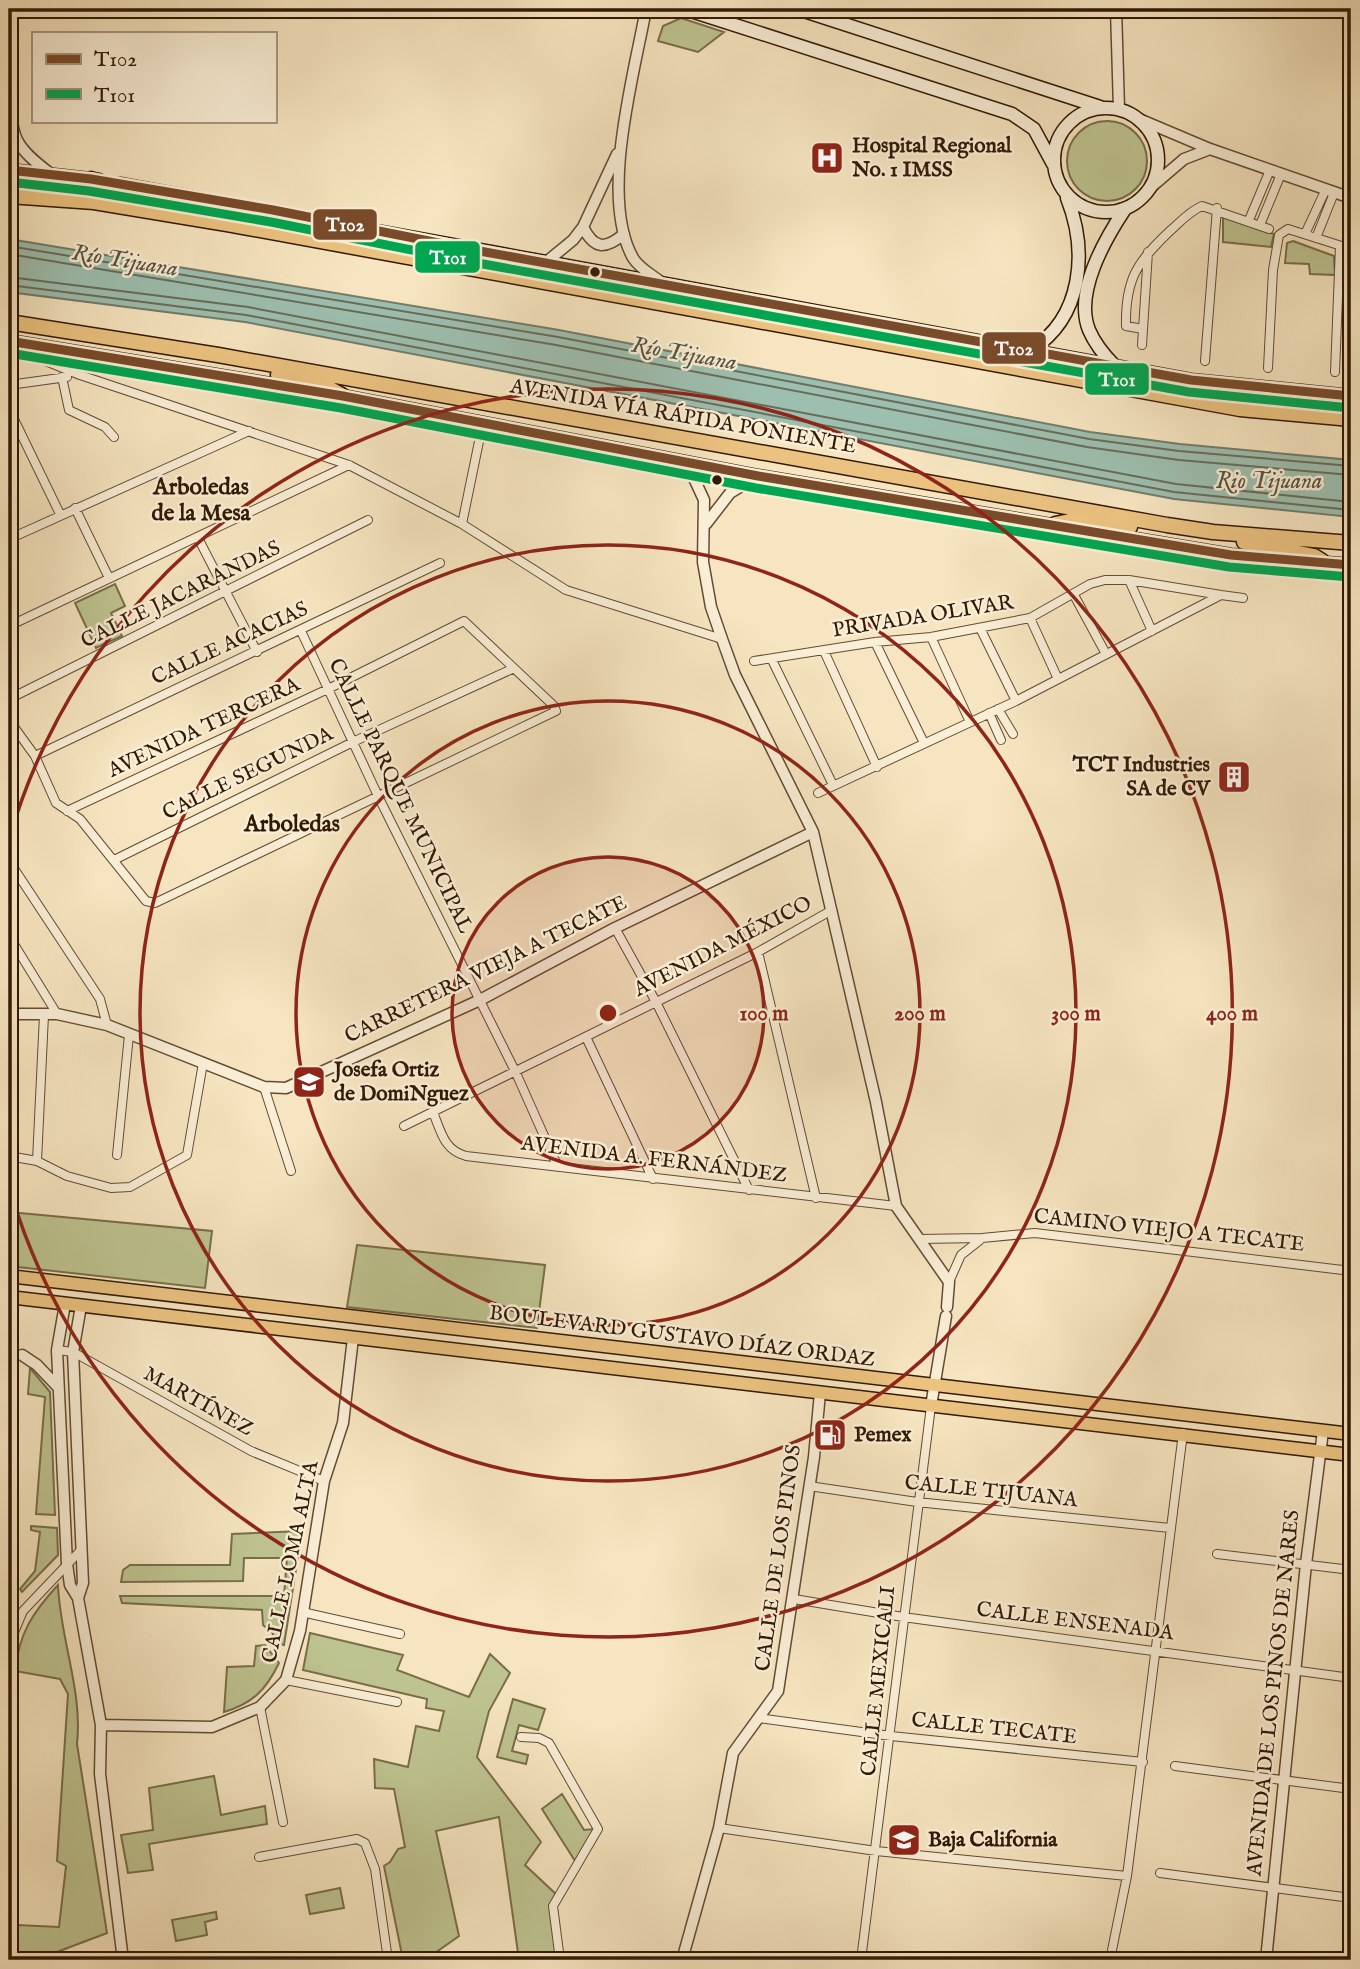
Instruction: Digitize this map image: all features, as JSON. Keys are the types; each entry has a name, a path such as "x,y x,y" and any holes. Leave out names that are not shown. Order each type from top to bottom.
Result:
{"highway":[{"path":"91,179 227,224"},
{"path":"9,196 93,202 227,224 648,304 1240,410 1351,419"},
{"path":"648,304 775,304"},
{"name":"AVENIDA VÍA RÁPIDA PONIENTE","path":"9,322 218,355 1167,525 1213,532 1351,543"},
{"path":"218,355 227,362 329,387 343,396"},
{"path":"1055,524 1070,521 1154,529 1167,525"},
{"path":"1213,532 1228,539 1314,556 1322,561"}],"main road":[{"path":"685,9 1012,114 1034,129 1065,194 1079,236 1081,255 1074,288 1059,326 1047,340 1031,350"},
{"path":"798,9 1101,108 1119,109 1139,119 1149,130 1157,152 1156,175 1149,189 1125,209 1101,247 1095,264 1086,318 1101,351 1115,365"},
{"path":"1053,164 1060,133 1078,116 1101,108"},
{"path":"9,170 91,179 273,210 545,263 1191,380 1351,396"},
{"path":"1065,194 1087,209 1112,212 1125,209"},
{"path":"9,343 343,396 758,476 1231,555 1351,565"},
{"name":"BOULEVARD GUSTAVO DÍAZ ORDAZ","path":"9,1276 1351,1434"},
{"name":"BOULEVARD GUSTAVO DÍAZ ORDAZ","path":"9,1297 1183,1433 1351,1455"},
{"path":"517,1356 520,1337"}],"street":[{"path":"545,263 573,240 583,227 618,152 646,9"},
{"path":"1116,9 1119,109"},
{"path":"9,90 11,139 25,155 51,174"},
{"path":"1139,119 1210,149 1351,198"},
{"path":"1149,189 1184,159 1210,149"},
{"path":"618,152 624,234 633,259 663,283"},
{"path":"1250,220 1275,172"},
{"path":"1260,225 1275,172"},
{"path":"1306,234 1329,192"},
{"path":"1316,237 1329,192"},
{"path":"1143,329 1126,326 1135,271 1148,251 1195,209 1202,206 1217,208 1269,229"},
{"path":"1205,362 1217,208"},
{"path":"583,227 593,244 600,247 611,245 624,234"},
{"path":"1268,368 1273,270 1279,235 1287,229 1351,249"},
{"path":"1335,372 1340,246"},
{"path":"1142,345 1148,251"},
{"path":"9,343 80,375 349,465 462,524 566,590 722,639"},
{"path":"9,385 80,375"},
{"path":"62,377 69,410 105,427 114,438"},
{"path":"9,408 60,514"},
{"path":"462,524 483,422"},
{"path":"9,539 249,431"},
{"path":"676,460 699,484 706,524 703,562 711,607 735,675 813,832 876,1102 896,1206 949,1282"},
{"path":"9,626 349,465"},
{"path":"706,524 730,493 758,476"},
{"path":"75,508 109,578"},
{"name":"CALLE JACARANDAS","path":"9,699 368,520"},
{"path":"198,538 257,652"},
{"name":"CALLE ACACIAS","path":"35,755 440,563"},
{"name":"PRIVADA OLIVAR","path":"754,661 875,642 930,637 1030,618 1090,584 1105,580 1129,580 1243,598"},
{"path":"1129,580 1152,631"},
{"path":"1074,595 1106,654"},
{"path":"818,793 1016,701 1221,595"},
{"path":"1030,618 1058,679"},
{"name":"AVENIDA TERCERA","path":"67,811 330,688 464,621 554,706 556,712 379,798"},
{"path":"981,628 1016,701"},
{"name":"CALLE PARQUE MUNICIPAL","path":"301,631 355,741 379,798 516,1073 557,1165"},
{"path":"930,637 970,722"},
{"path":"875,642 925,743"},
{"path":"824,651 877,767"},
{"path":"772,660 833,785"},
{"name":"CALLE SEGUNDA","path":"114,860 355,741 512,669"},
{"path":"999,709 1013,734"},
{"path":"989,713 1001,740"},
{"path":"9,720 35,755 56,803 80,819 150,903 379,798"},
{"path":"997,729 1007,724"},
{"name":"CARRETERA VIEJA A TECATE","path":"9,1014 57,1014 107,1025 264,1087 286,1088 480,1000 615,928 813,832"},
{"path":"9,861 100,999 107,1025"},
{"name":"AVENIDA MÉXICO","path":"404,1126 758,952 832,910"},
{"path":"615,928 656,1002 749,1190"},
{"path":"9,936 13,950 57,1014"},
{"path":"758,952 816,1198"},
{"path":"37,1161 44,1014"},
{"path":"117,1155 130,1035"},
{"path":"586,1037 653,1179"},
{"path":"9,1156 37,1161 90,1184 130,1187 187,1155 203,1063"},
{"path":"264,1087 291,1171"},
{"name":"AVENIDA A. FERNÁNDEZ","path":"433,1112 447,1146 454,1153 653,1179 896,1206"},
{"name":"CAMINO VIEJO A TECATE","path":"919,1239 982,1238 1035,1233 1351,1271"},
{"path":"931,1405 949,1282 961,1255 982,1238"},
{"path":"65,1304 57,1350 57,1386 67,1564 70,1584 78,1598 102,1725 100,1774 122,1960"},
{"path":"78,1598 83,1583 73,1352 81,1306"},
{"name":"CALLE LOMA ALTA","path":"102,1725 212,1727 261,1707 286,1680 302,1612 324,1481 344,1423 352,1338"},
{"name":"MARTÍNEZ","path":"57,1350 73,1352 251,1451 324,1481"},
{"path":"22,1355 37,1365 57,1386"},
{"name":"CALLE DE LOS PINOS","path":"682,1960 719,1828 733,1753 778,1691 794,1599 820,1393"},
{"name":"CALLE MEXICALI","path":"861,1960 931,1405"},
{"name":"AVENIDA DE LOS PINOS DE NARES","path":"1266,1960 1306,1564 1323,1431"},
{"path":"1110,1960 1127,1876 1143,1762 1183,1433"},
{"name":"CALLE TIJUANA","path":"809,1486 918,1502 1170,1528"},
{"path":"9,1644 23,1611 81,1550"},
{"path":"1217,1555 1351,1570"},
{"name":"CALLE ENSENADA","path":"794,1599 903,1617 1156,1649 1351,1678"},
{"path":"302,1612 400,1634"},
{"path":"286,1680 397,1702"},
{"path":"261,1707 283,1822"},
{"name":"CALLE TECATE","path":"758,1718 891,1736 1143,1762"},
{"path":"521,1737 539,1738 549,1743 598,1829 553,1906 560,1960"},
{"path":"1175,1766 1351,1789"},
{"path":"719,1828 876,1851 1127,1876"},
{"path":"259,1857 357,1839 365,1843 375,1869 388,1960"},
{"path":"1160,1873 1351,1899"}],"green space":[{"path":"681,18 724,32 698,52 658,41 663,26"},
{"path":"1107,121 1122,124 1135,133 1144,146 1147,161 1144,176 1135,189 1122,198 1107,201 1092,198 1079,189 1070,176 1067,161 1070,146 1079,133 1092,124"},
{"path":"1223,214 1274,234 1271,247 1223,242"},
{"path":"1293,241 1334,256 1335,275 1310,274 1309,264 1285,263 1287,243"},
{"path":"115,584 125,606 111,613 122,636 96,648 75,603"},
{"path":"9,1212 212,1231 205,1288 9,1266"},
{"path":"357,1245 545,1265 537,1328 347,1307"},
{"path":"30,1368 50,1392 55,1515 36,1514 45,1397 28,1394"},
{"path":"31,1526 57,1528 58,1555 22,1592 20,1589 35,1571 40,1532 31,1530"},
{"path":"302,1531 284,1645 276,1643 272,1632 263,1625 262,1610 122,1603 120,1596 284,1596 287,1558 244,1558 243,1581 121,1582 123,1570 130,1565 230,1565 232,1534"},
{"path":"58,1585 77,1704 77,1744 107,1933 36,1960 9,1960 9,1940 13,1940 17,1925 59,1927 66,1866 57,1861 68,1694 60,1679 15,1671 20,1645 29,1624 41,1604"},
{"path":"310,1633 403,1655 397,1670 469,1697 490,1654 510,1673 489,1711 477,1757 541,1842 525,1865 558,1896 554,1905 561,1960 519,1960 499,1817 436,1831 459,1936 425,1960 403,1960 384,1866 398,1849 405,1847 394,1789 375,1788 374,1759 408,1767 416,1726 439,1731 444,1711 426,1708 427,1699 303,1670"},
{"path":"265,1645 279,1663 274,1672 264,1688 251,1700 224,1712 227,1667 254,1666 256,1646"},
{"path":"513,1699 545,1709 538,1730 519,1725 512,1751 528,1755 526,1764 497,1757"},
{"path":"214,1776 221,1815 265,1806 267,1824 149,1844 153,1870 128,1873 121,1835 153,1830 149,1788"},
{"path":"562,1794 584,1830 593,1829 593,1834 575,1861 542,1809"},
{"path":"340,1888 344,1908 310,1914 306,1895"},
{"path":"216,1912 217,1919 205,1922 207,1935 176,1941 172,1920"}],"water":[{"name":"Rio Tijuana","path":"9,239 559,330 1090,432 1180,444 1351,460 1351,517 1174,499 245,322 9,292"}],"transit line":[{"name":"T102","path":"9,170 91,179 273,210 474,250 1191,380 1351,396"},
{"name":"T101","path":"9,182 89,191 271,222 472,262 1189,392 1350,408"},
{"name":"T102","path":"9,341 343,396 758,476 1231,555 1351,565"},
{"name":"T101","path":"9,353 341,408 756,488 1229,567 1350,577"}],"place":[{"name":"Hospital Regional No. 1 IMSS","path":"827,158"},
{"name":"TCT Industries SA de CV","path":"1234,777"},
{"name":"Josefa Ortiz de DomiNguez","path":"309,1082"},
{"name":"Pemex","path":"830,1435"},
{"name":"Baja California","path":"904,1840"}],"district":[{"name":"Arboledas de la Mesa","path":"201,500"},
{"name":"Arboledas","path":"292,824"}],"water label":[{"name":"Río Tijuana","path":"125,261"},
{"name":"Río Tijuana","path":"684,354"}]}
